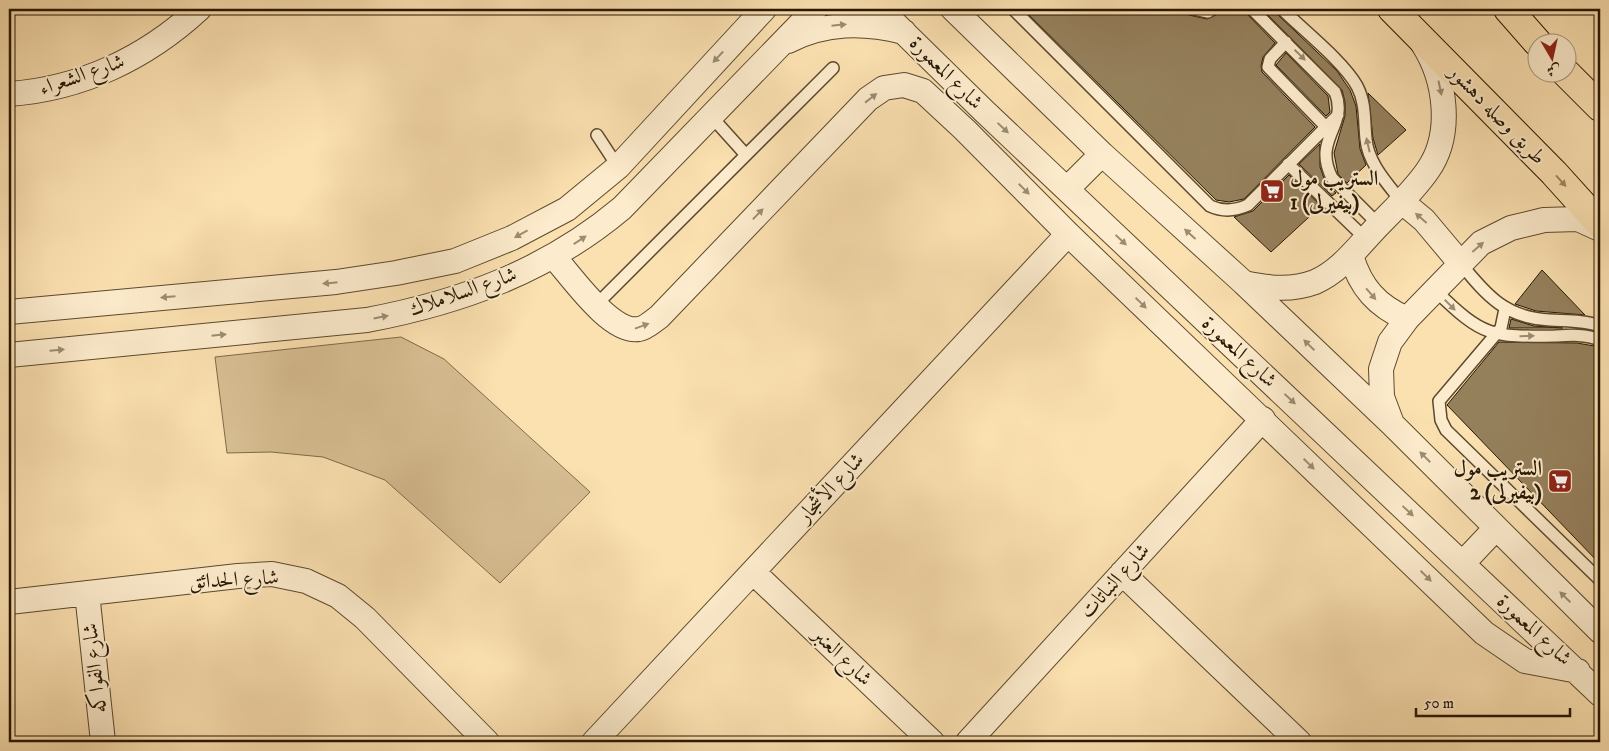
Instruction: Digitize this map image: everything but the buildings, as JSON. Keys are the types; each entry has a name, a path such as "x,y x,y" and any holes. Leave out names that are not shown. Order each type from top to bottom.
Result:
{"main road":[{"name":"طريق وصله دهشور","path":"1392,9 1554,173 1600,224"},
{"path":"1508,9 1528,32"},
{"path":"1575,82 1600,107"}],"street":[{"name":"شارع الشعراء","path":"9,94 41,92 99,74 131,60 160,41 198,9"},
{"name":"شارع السلاملاك","path":"9,355 367,320 433,306 494,285 554,257 597,229 622,208 710,115 815,9"},
{"name":"شارع المعمورة","path":"880,9 984,111 1578,671 1600,694"},
{"path":"953,9 1102,154 1244,283 1392,424 1600,631"},
{"name":"شارع السلاملاك","path":"9,312 336,282 396,273 454,261 512,238 567,209 618,167 758,12"},
{"path":"736,38 771,53 801,34 826,27 852,24 870,25 904,32"},
{"path":"1244,283 1267,288 1291,288 1314,282 1335,271 1428,170 1440,142 1444,112 1439,81 1428,53 1412,28"},
{"path":"554,257 610,318 626,329 640,329 659,317 868,99 884,88 904,85 923,91 966,130 1068,234 1484,632 1525,661 1578,671"},
{"path":"966,130 984,111"},
{"path":"1067,189 1102,154"},
{"path":"1401,201 1424,220 1461,264"},
{"path":"1392,424 1382,397 1381,369 1390,342 1407,319 1481,244 1511,228 1544,220 1578,220 1600,229"},
{"name":"شارع الأشجار","path":"594,742 1068,234"},
{"path":"1365,239 1356,272 1370,294 1391,312 1407,319"},
{"name":"شارع النباتات","path":"968,742 1262,419"},
{"path":"1463,563 1496,528"},
{"name":"شارع العنبر","path":"753,572 932,742"},
{"path":"1122,573 1299,742"},
{"name":"شارع الحدائق","path":"9,602 238,576 272,574 306,581 338,596 365,618 487,742"},
{"name":"شارع الفواكه","path":"87,593 103,742"}],"lane":[{"path":"1013,9 1210,206 1231,210 1248,205 1338,115"},
{"path":"1194,9 1208,12 1212,9"},
{"path":"1252,9 1331,85 1338,99 1338,115 1325,150 1327,169 1365,239"},
{"path":"1282,9 1346,71 1357,86 1363,103 1366,140 1371,158 1379,173 1401,201"},
{"path":"1286,42 1270,59 1268,67 1326,127"},
{"path":"596,304 832,68"},
{"path":"710,115 746,155"},
{"path":"597,135 618,167"},
{"path":"1288,164 1365,239"},
{"path":"1461,264 1482,289 1506,309 1520,316 1536,320 1586,322 1600,326"},
{"path":"1436,291 1464,319 1496,334 1513,337 1580,335 1600,340"},
{"path":"1506,309 1504,322 1496,334 1439,401 1441,420 1446,430 1600,580"}],"shaded area":[{"path":"401,337 444,359 590,492 500,583 385,480 323,457 271,452 227,453 215,357"}],"place":[{"name":"الستريب مول 1 (بيفيرلى)","path":"1272,191"},
{"name":"الستريب مول 2 (بيفيرلى)","path":"1560,481"}]}
